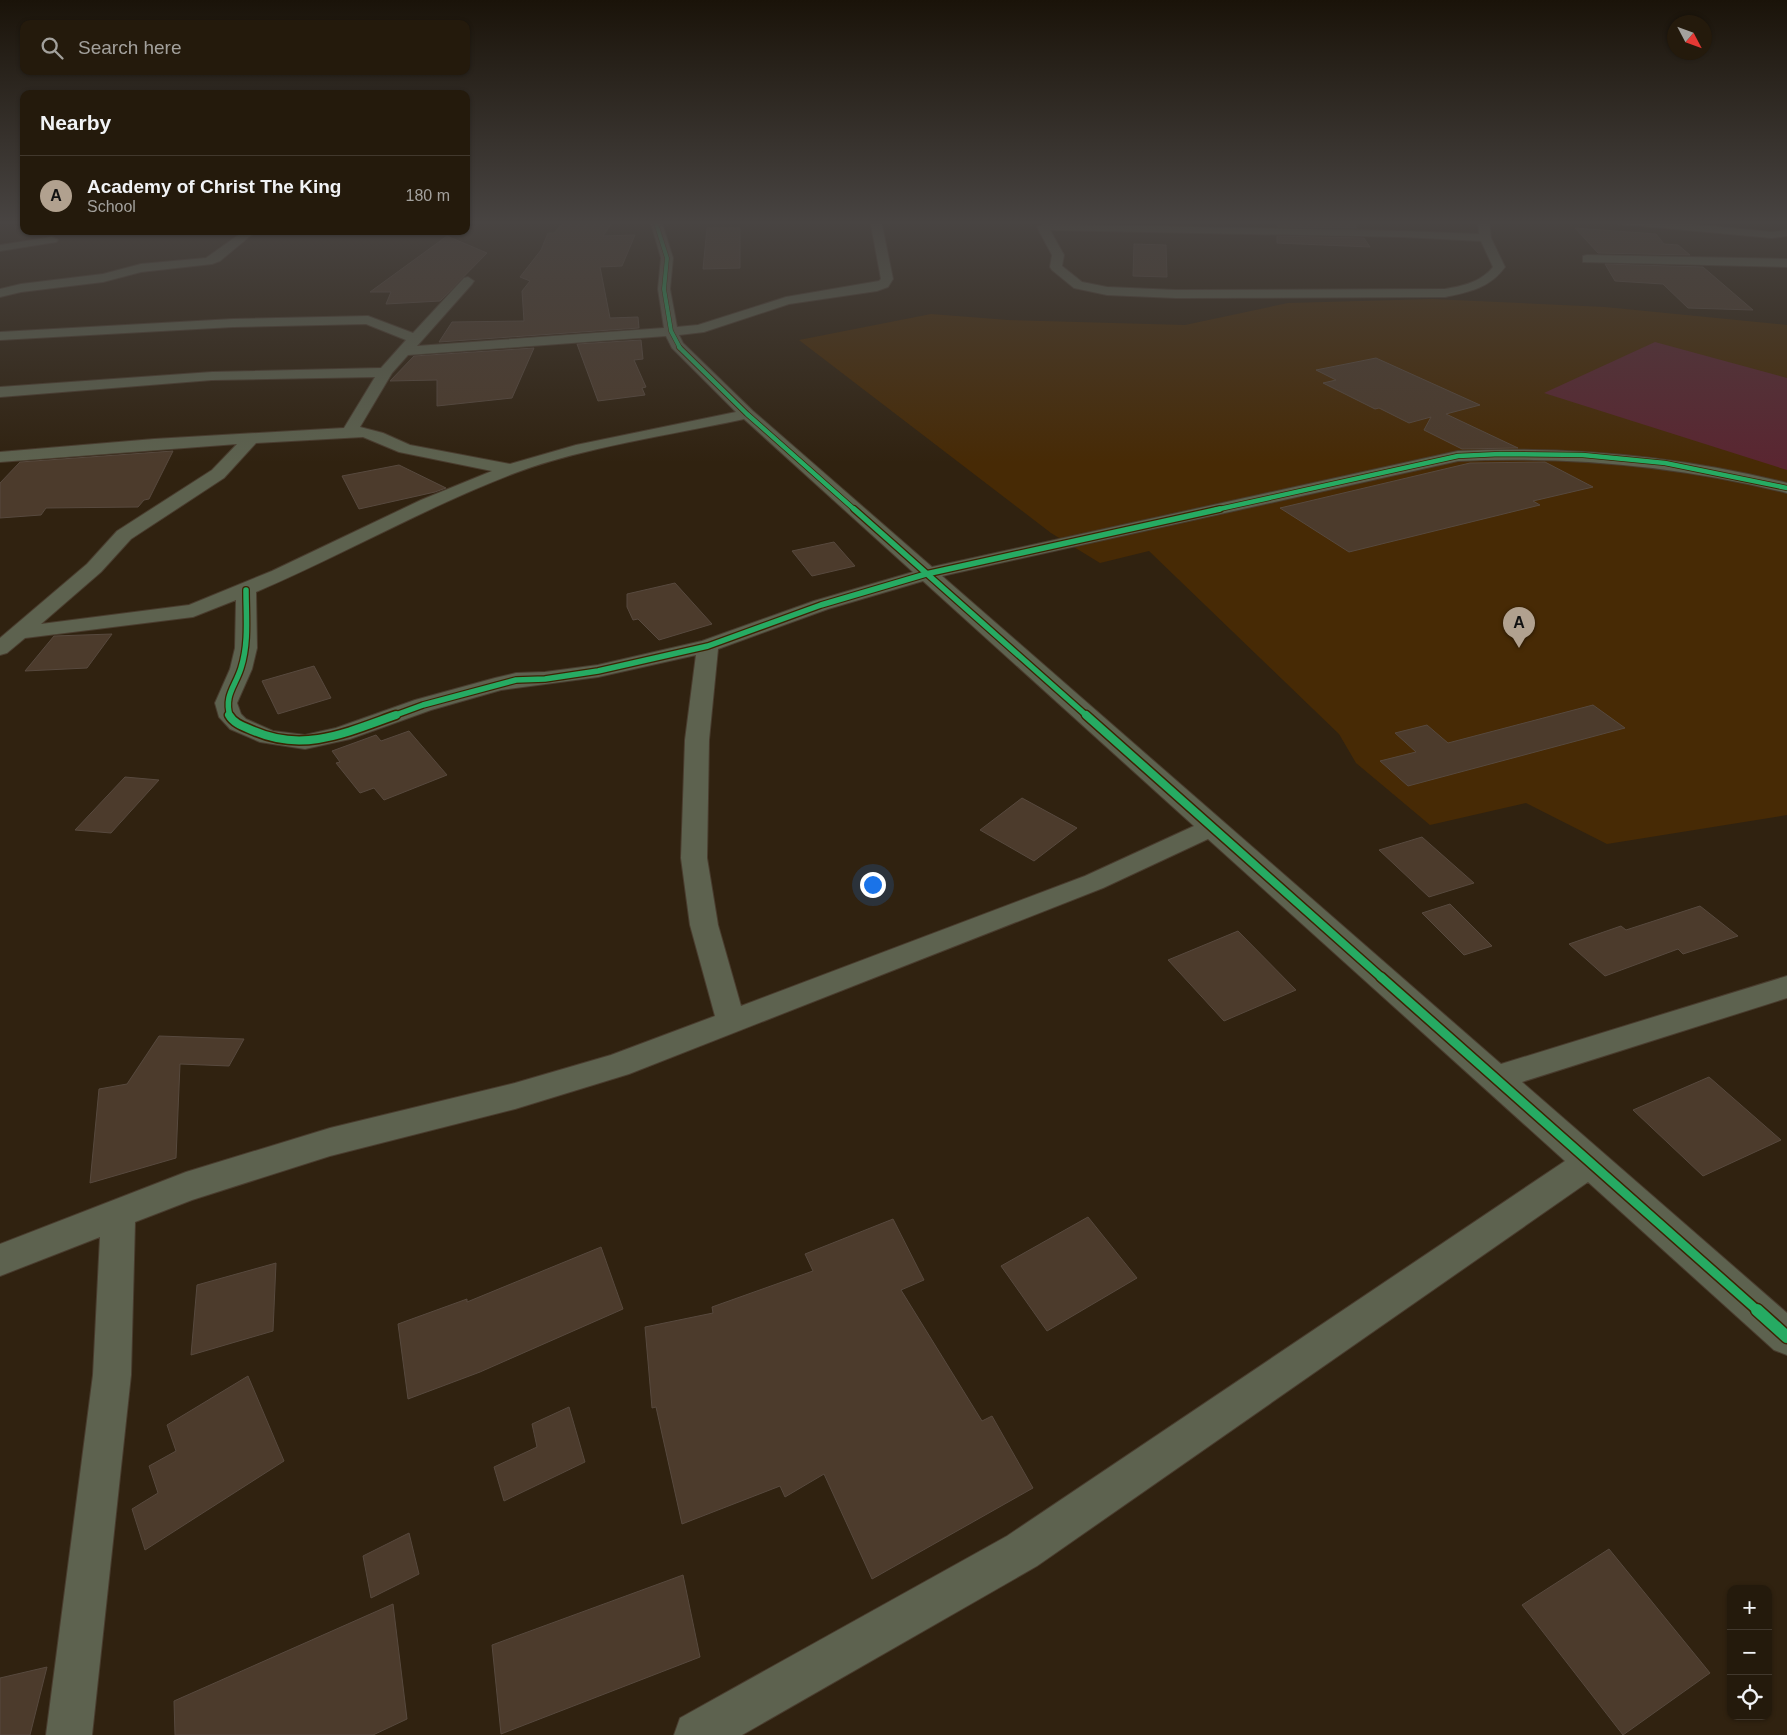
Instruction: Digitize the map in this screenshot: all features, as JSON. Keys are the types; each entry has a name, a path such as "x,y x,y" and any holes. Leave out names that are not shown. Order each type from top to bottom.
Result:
{"street":[{"path":"349,433 385,372 450,301"},
{"path":"666,301 671,331 677,345 747,414 1787,1337"},
{"path":"404,351 671,331 720,324 786,301"},
{"path":"0,336 233,323 364,320 416,338"},
{"path":"0,392 212,376 385,372"},
{"path":"18,633 193,611 246,590 427,504 510,469 576,450 747,414"},
{"path":"0,458 154,444 364,432 405,449 510,469"},
{"path":"0,649 94,568 124,536 218,474 251,439"},
{"path":"246,590 246,648 241,669 226,703 230,717 238,724 268,737 305,742 318,740 423,705 495,685 516,680 545,679 598,671 708,646 821,604 926,574 1458,456 1517,452 1647,460 1697,467 1787,488"},
{"path":"708,646 697,740 694,858 704,925 731,1021"},
{"path":"0,1260 186,1186 330,1142 515,1096 618,1065 1094,882 1212,827"},
{"path":"1495,1078 1787,987"},
{"path":"716,1731 1022,1551 1590,1162"},
{"path":"69,1735 112,1375 118,1214"}],"shaded area":[{"path":"1475,301 1605,307 1787,325 1787,815 1607,844 1526,803 1430,825 1356,763 1339,734 1149,551 1100,563 1051,533 799,340 931,314 1008,320 1185,325 1288,303"},
{"path":"1655,342 1787,378 1787,470 1544,393"}],"building":[{"path":"387,301 440,301 440,301 386,304"},
{"path":"523,301 607,301 610,318 638,317 639,328 439,342 452,322 524,321"},
{"path":"1681,301 1742,301 1753,310 1688,308"},
{"path":"641,340 643,359 634,360 646,387 642,388 645,395 598,401 577,344"},
{"path":"534,348 512,398 437,406 437,380 390,381 414,356"},
{"path":"1376,358 1480,405 1446,414 1518,448 1462,449 1424,430 1431,417 1409,423 1379,408 1375,409 1323,383 1336,380 1316,370"},
{"path":"173,451 149,499 144,500 138,507 46,508 41,515 0,518 0,483 20,462"},
{"path":"1545,462 1593,487 1533,501 1540,505 1349,552 1280,508 1470,463"},
{"path":"399,465 446,488 359,509 342,476"},
{"path":"834,542 855,566 812,576 792,551"},
{"path":"675,583 712,624 659,640 638,619 633,620 627,607 627,594"},
{"path":"112,634 87,668 25,671 54,636"},
{"path":"314,666 331,698 278,714 262,681"},
{"path":"1593,705 1625,728 1408,786 1380,761 1416,752 1395,733 1427,725 1448,743"},
{"path":"409,731 447,775 384,800 374,788 360,793 336,763 340,762 332,751 376,735 381,741"},
{"path":"125,777 159,780 111,833 75,830"},
{"path":"1022,798 1077,828 1034,861 980,830"},
{"path":"1422,837 1474,883 1429,897 1379,850"},
{"path":"1450,904 1492,946 1464,955 1422,913"},
{"path":"1700,906 1738,936 1683,954 1678,949 1605,976 1569,944 1621,926 1626,930"},
{"path":"1238,931 1296,990 1224,1021 1168,960"},
{"path":"159,1036 244,1039 229,1066 180,1064 176,1158 90,1183 99,1089 127,1084"},
{"path":"1709,1077 1781,1140 1703,1176 1633,1110"},
{"path":"1088,1217 1137,1278 1047,1331 1001,1266"},
{"path":"893,1219 924,1280 901,1290 982,1421 992,1416 1033,1488 872,1579 824,1474 785,1497 780,1486 682,1524 656,1407 652,1408 645,1327 713,1313 712,1307 813,1271 805,1254"},
{"path":"601,1247 623,1309 480,1372 408,1399 398,1324 467,1299 467,1302"},
{"path":"276,1263 273,1331 191,1355 197,1285"},
{"path":"248,1376 284,1461 145,1550 132,1509 158,1493 149,1466 176,1451 167,1425"},
{"path":"569,1407 585,1462 504,1501 494,1467 537,1447 532,1424"},
{"path":"409,1533 419,1574 371,1598 363,1556"},
{"path":"1609,1549 1710,1673 1623,1735 1522,1605"},
{"path":"683,1575 700,1657 501,1734 492,1645"},
{"path":"393,1604 407,1719 373,1735 175,1735 174,1701"},
{"path":"47,1667 30,1735 0,1735 0,1678"}],"cycle path":[{"path":"666,301 671,331 677,345 747,414 1787,1337"},
{"path":"246,590 246,648 241,669 226,703 230,717 238,724 268,737 305,742 342,734 423,705 495,685 516,680 545,679 598,671 708,646 821,605 926,574 1458,456 1542,454 1624,458 1706,470 1787,488"}],"place":[{"name":"Academy of Christ The King","path":"1519,648"}]}
